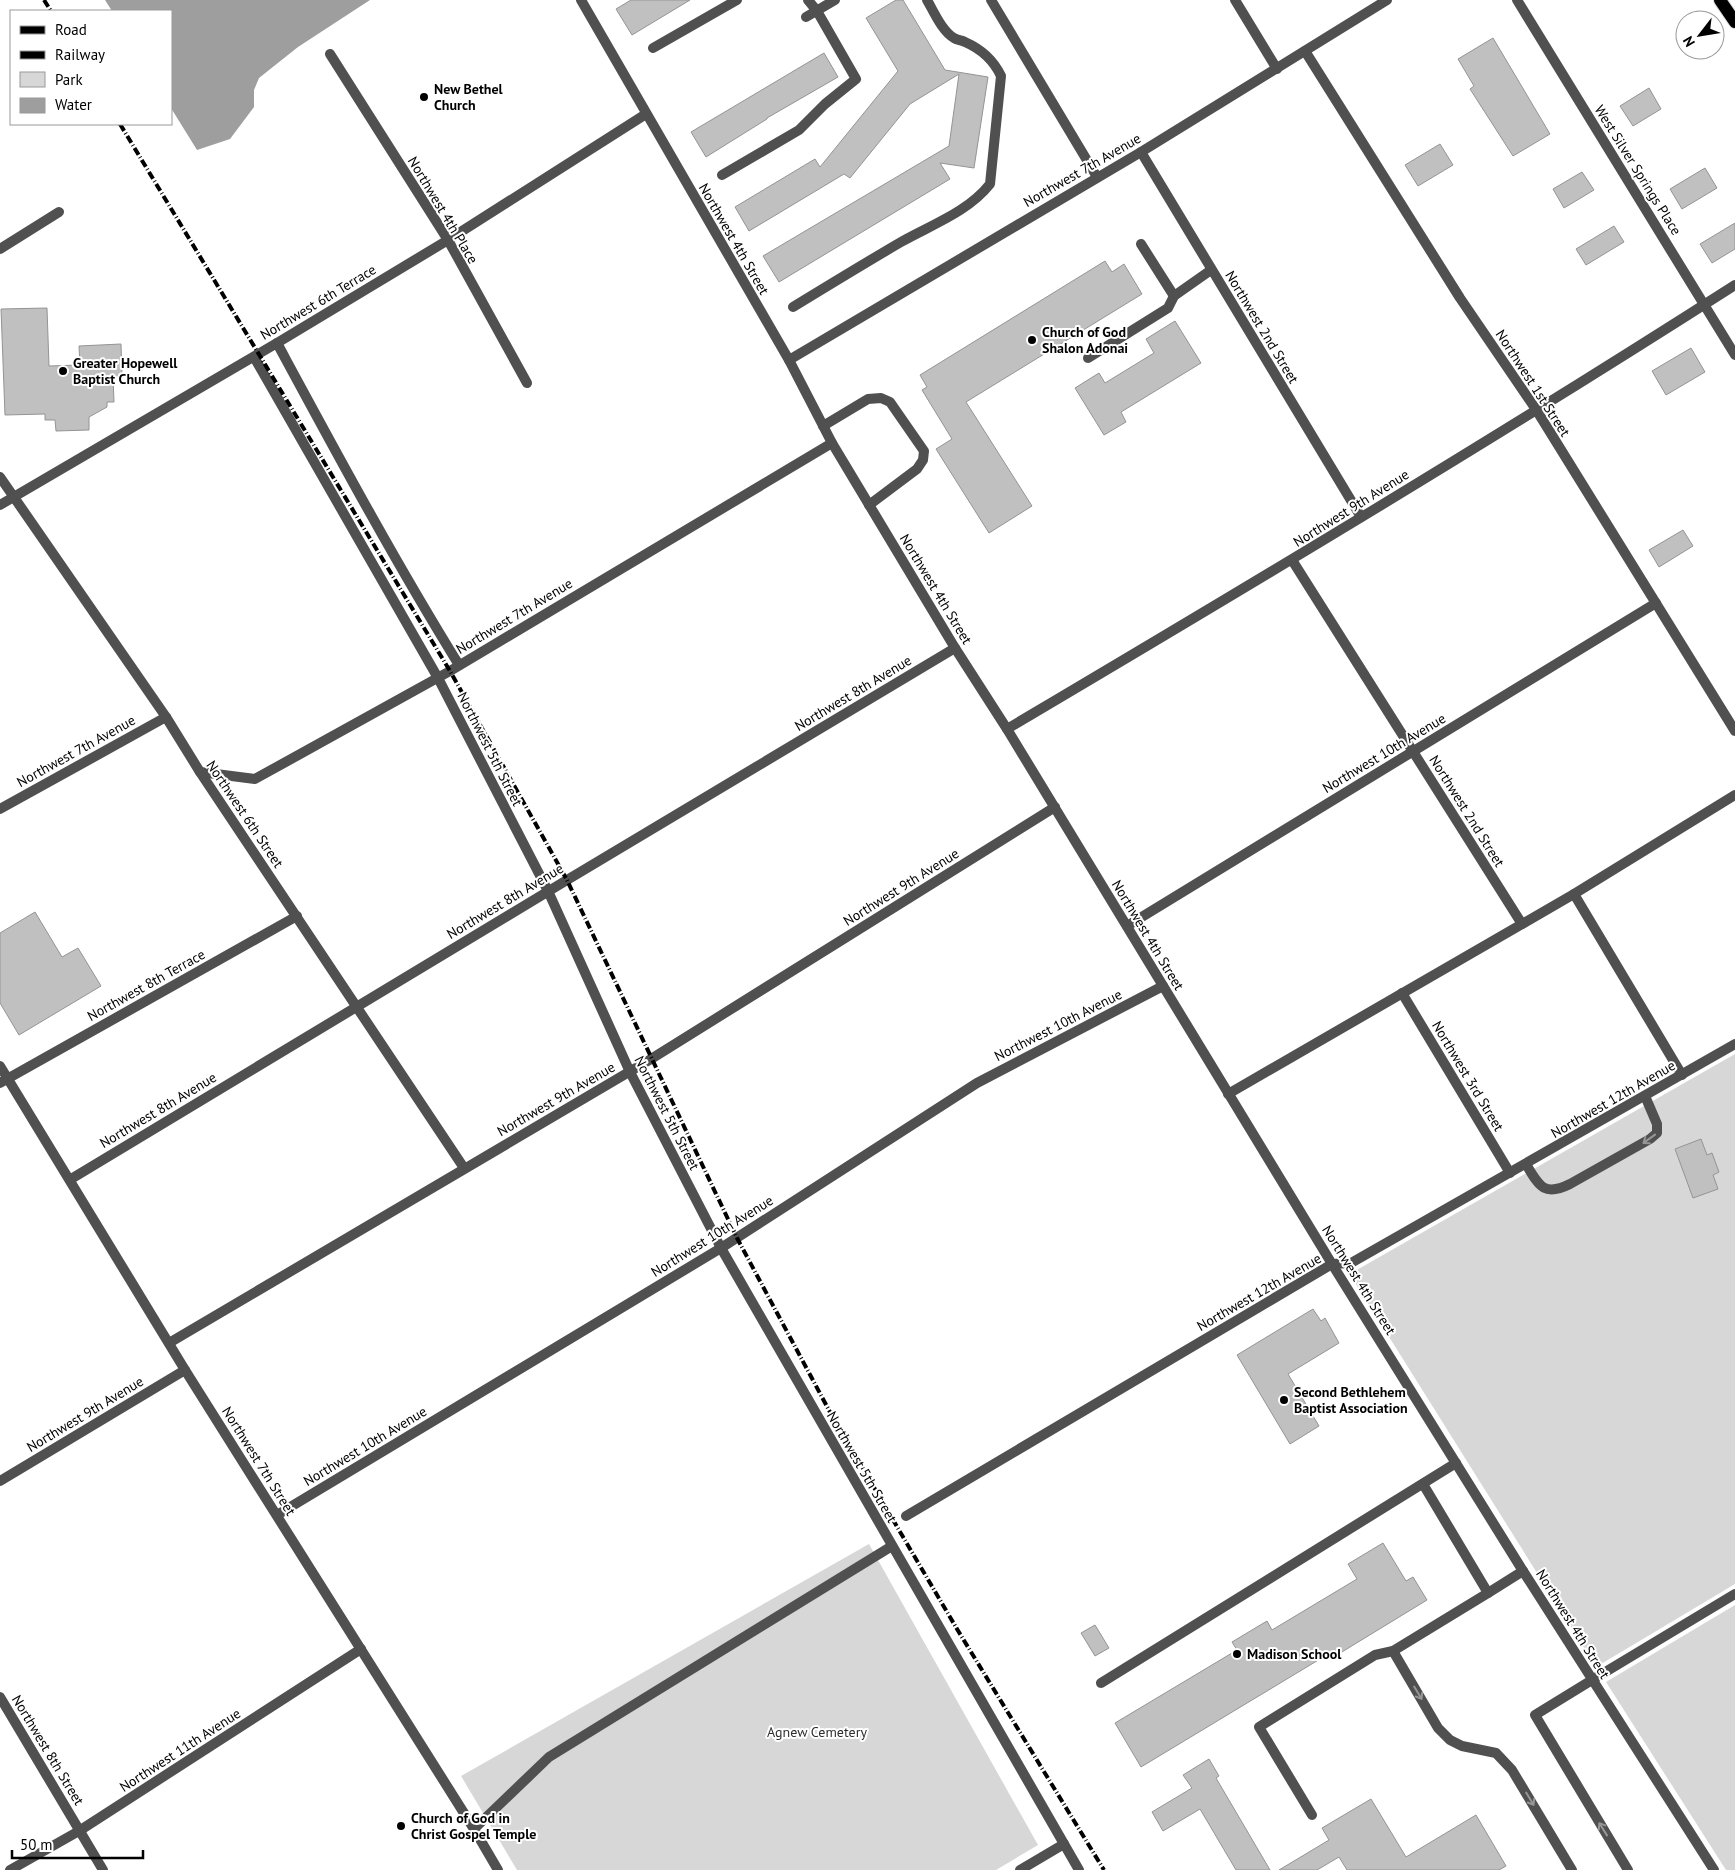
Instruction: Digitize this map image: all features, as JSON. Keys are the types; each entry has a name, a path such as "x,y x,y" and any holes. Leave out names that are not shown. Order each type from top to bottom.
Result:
{"main road":[{"path":"1720,0 1735,22"}],"street":[{"name":"Northwest 4th Street","path":"581,0 789,360 832,443 955,648 1055,807 1332,1264 1523,1571 1714,1870"},
{"path":"653,48 737,0"},
{"path":"722,175 799,130 825,104 856,79 817,11 808,0"},
{"path":"806,17 835,0"},
{"path":"793,307 900,243 959,211 981,196 990,184 1001,76 988,56 954,38 946,30 927,0"},
{"path":"991,0 1097,177"},
{"path":"1235,0 1277,69"},
{"name":"Northwest 7th Avenue","path":"789,360 1140,152 1387,0"},
{"name":"West Silver Springs Place","path":"1517,0 1735,355"},
{"name":"Northwest 1st Street","path":"1305,52 1460,298 1537,410 1735,731"},
{"name":"Northwest 4th Place","path":"330,54 448,240 527,383"},
{"name":"Northwest 6th Terrace","path":"0,504 278,343 448,240 646,114"},
{"name":"Northwest 2nd Street","path":"1140,152 1361,517"},
{"path":"0,249 59,212"},
{"path":"1141,244 1174,296"},
{"path":"1088,358 1168,308 1174,296 1211,270"},
{"name":"Northwest 9th Avenue","path":"1007,729 1292,560 1537,410 1735,285"},
{"path":"278,343 370,514 424,609 459,665"},
{"name":"Northwest 5th Street","path":"254,357 438,678 548,891 630,1072 721,1248 1079,1870"},
{"path":"823,426 868,399 880,398 890,402 924,451 923,460 917,469 869,505"},
{"name":"Northwest 7th Avenue","path":"200,772 255,780 438,678 832,443"},
{"name":"Northwest 6th Street","path":"0,477 166,717 200,772 464,1168"},
{"name":"Northwest 2nd Street","path":"1292,560 1522,924"},
{"name":"Northwest 10th Avenue","path":"1127,926 1656,603"},
{"name":"Northwest 8th Avenue","path":"71,1179 955,648"},
{"name":"Northwest 7th Avenue","path":"0,809 166,717"},
{"path":"1228,1094 1574,894 1735,795"},
{"name":"Northwest 9th Avenue","path":"169,1343 630,1072 1055,807"},
{"path":"1574,894 1682,1075"},
{"name":"Northwest 8th Terrace","path":"4,1081 297,916"},
{"name":"Northwest 10th Avenue","path":"277,1516 721,1248 977,1083 1163,986"},
{"name":"Northwest 3rd Street","path":"1402,993 1510,1173"},
{"name":"Northwest 12th Avenue","path":"906,1516 1332,1264 1351,1263 1735,1044"},
{"name":"Northwest 7th Street","path":"0,1066 4,1081 71,1179 185,1370 498,1870"},
{"path":"1526,1164 1539,1184 1548,1190 1557,1191 1650,1139 1657,1132 1657,1124 1645,1096"},
{"name":"Northwest 9th Avenue","path":"0,1481 185,1370"},
{"path":"1101,1683 1456,1463"},
{"path":"1423,1484 1488,1593"},
{"path":"474,1829 549,1757 892,1546"},
{"path":"1312,1815 1259,1727 1375,1655 1393,1651 1523,1571"},
{"path":"1628,1870 1535,1715 1735,1594"},
{"name":"Northwest 11th Avenue","path":"10,1870 80,1830 361,1649"},
{"path":"1393,1651 1438,1728 1450,1740 1462,1746 1496,1753 1512,1770 1572,1870"},
{"name":"Northwest 8th Street","path":"0,1697 103,1870"},
{"path":"1020,1870 1064,1844"}],"green space":[{"path":"1735,1054 1735,1584 1596,1667 1349,1273"},
{"name":"Agnew Cemetery","path":"869,1544 1038,1845 996,1870 517,1870 461,1776"},
{"path":"1735,1605 1735,1870 1726,1870 1606,1682"}],"water":[{"path":"105,0 370,0 298,47 259,78 254,90 254,107 230,139 197,150 172,110 172,10 111,10"}],"building":[{"path":"631,0 690,0 632,35 616,9"},
{"path":"896,0 903,0 945,70 988,77 974,168 940,163 950,179 779,282 763,256 949,146 959,74 910,104 850,178 844,174 749,231 735,207 815,159 820,167 898,71 866,18"},
{"path":"1493,38 1550,134 1513,156 1470,89 1474,86 1458,59"},
{"path":"824,53 838,77 767,118 706,157 691,132"},
{"path":"1649,88 1661,109 1633,126 1620,106"},
{"path":"1440,144 1453,165 1418,186 1405,165"},
{"path":"1705,168 1717,188 1682,209 1670,189"},
{"path":"1582,172 1594,190 1564,208 1553,189"},
{"path":"1735,223 1735,249 1712,263 1700,244"},
{"path":"1614,226 1624,242 1586,265 1576,249"},
{"path":"1105,261 1112,272 1124,264 1142,294 966,402 1032,506 989,533 936,449 952,439 922,390 927,387 920,375"},
{"name":"Greater Hopewell Baptist Church","path":"47,308 49,366 80,365 79,346 121,344 122,376 113,376 114,402 107,402 107,407 89,417 89,430 56,431 55,420 45,420 45,414 5,415 1,309"},
{"path":"1175,321 1201,363 1121,412 1126,422 1104,435 1075,388 1099,373 1105,383 1154,353 1146,339"},
{"path":"1691,348 1705,372 1666,395 1652,371"},
{"path":"1683,530 1693,546 1659,567 1649,550"},
{"path":"35,912 62,957 78,948 101,986 19,1035 0,1003 0,933"},
{"path":"1701,1139 1707,1155 1712,1153 1719,1172 1713,1175 1718,1189 1693,1198 1675,1149"},
{"name":"Second Bethlehem Baptist Association","path":"1313,1309 1321,1321 1325,1318 1339,1343 1288,1374 1319,1426 1290,1444 1237,1355"},
{"path":"1383,1543 1406,1581 1413,1577 1427,1600 1332,1658 1330,1653 1141,1767 1115,1723 1237,1650 1232,1642 1267,1621 1272,1630 1357,1579 1348,1564"},
{"path":"1095,1625 1109,1648 1095,1656 1081,1633"},
{"path":"1209,1759 1219,1776 1216,1778 1270,1870 1236,1870 1200,1809 1163,1831 1152,1812 1192,1788 1183,1775"},
{"path":"1371,1799 1406,1857 1476,1815 1506,1866 1499,1870 1347,1870 1339,1857 1317,1870 1279,1870 1329,1840 1322,1828"}],"railway":[{"path":"44,0 50,10"},
{"path":"121,125 450,671 567,880 737,1238 831,1414 957,1629 1104,1870"}],"place":[{"name":"New Bethel Church","path":"424,97"},
{"name":"Church of God Shalon Adonai","path":"1032,340"},
{"name":"Greater Hopewell Baptist Church","path":"63,371"},
{"name":"Second Bethlehem Baptist Association","path":"1284,1400"},
{"name":"Madison School","path":"1237,1654"},
{"name":"Church of God in Christ Gospel Temple","path":"401,1826"}]}
